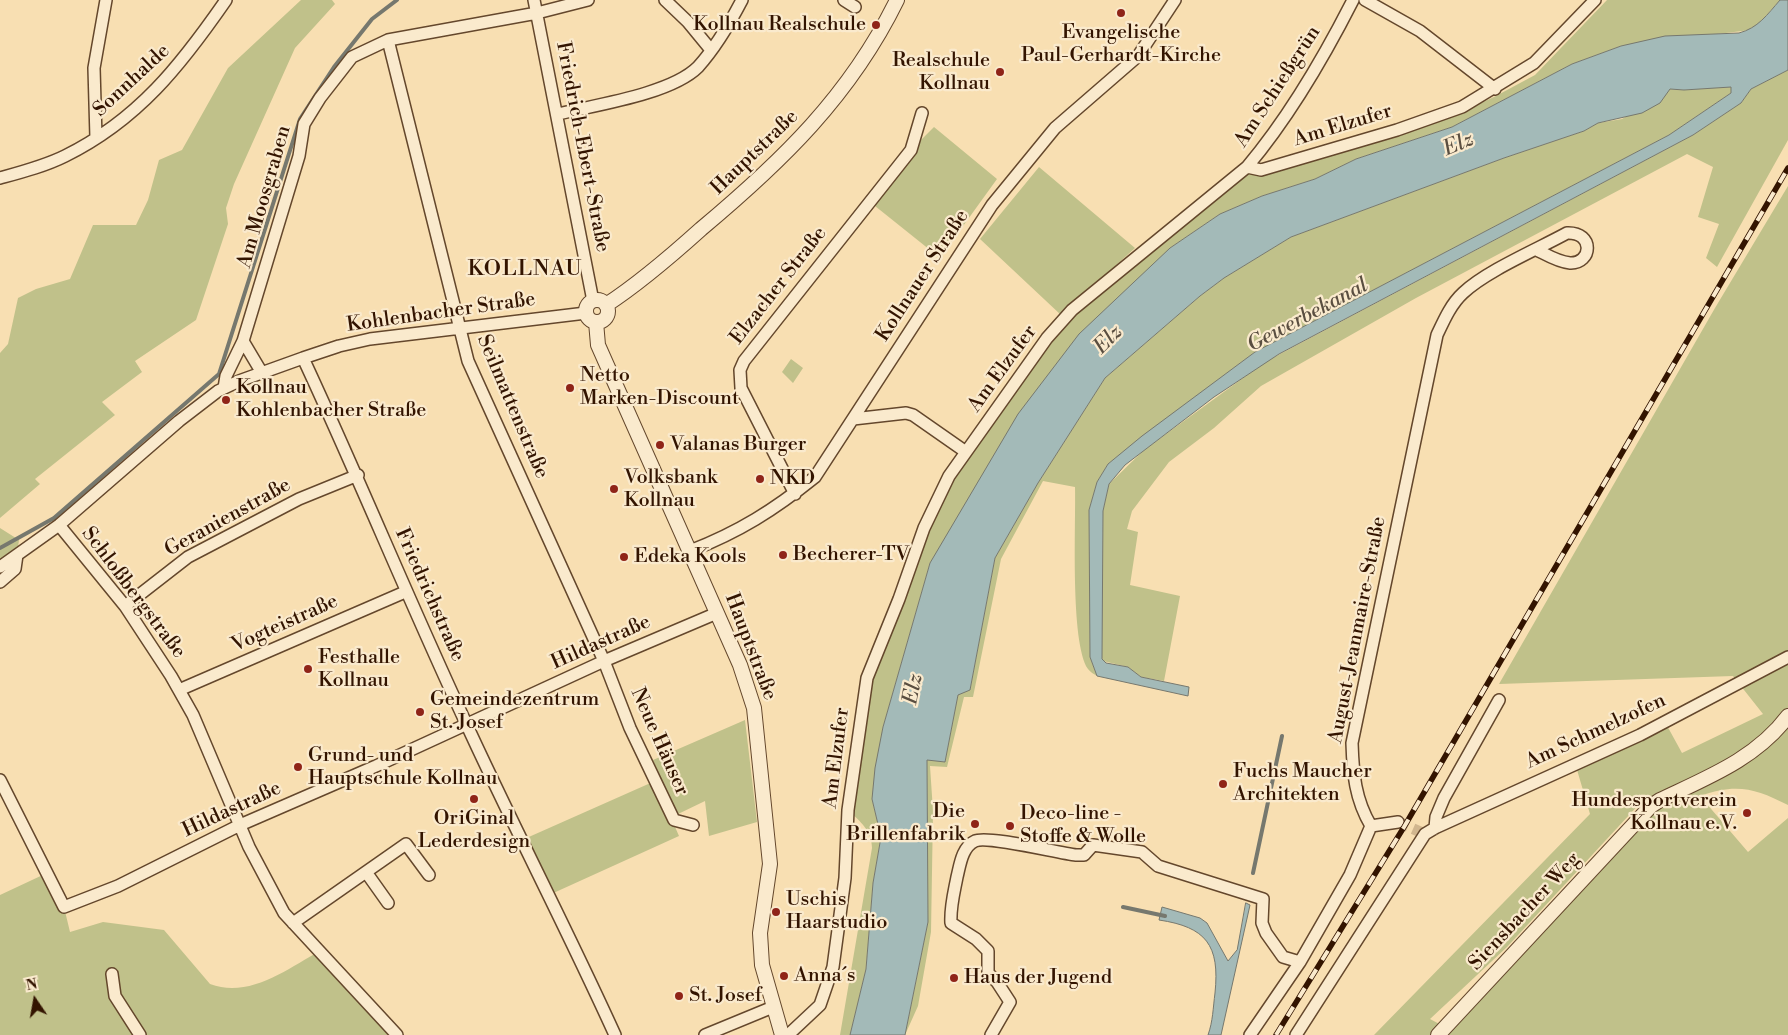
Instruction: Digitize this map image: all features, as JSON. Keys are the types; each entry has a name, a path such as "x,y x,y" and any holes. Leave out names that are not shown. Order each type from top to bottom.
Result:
{"street":[{"path":"96,138 94,68 106,0"},
{"name":"Sonnhalde","path":"0,178 64,156 96,138 137,108 187,55 226,0"},
{"name":"Friedrich-Ebert-Straße","path":"534,0 600,303"},
{"name":"Am Moosgraben","path":"224,388 226,376 243,341 299,156 304,124 320,98 352,57 388,40 537,13 588,0"},
{"path":"665,0 688,22 711,50"},
{"path":"558,114 635,96 666,86 696,68 728,28 742,0"},
{"path":"844,0 855,7"},
{"name":"Hauptstraße","path":"600,303 652,272 720,214 806,134 860,64 897,0"},
{"name":"Kollnauer Straße","path":"690,551 721,539 778,507 816,477 992,205 1055,128 1138,56 1175,0"},
{"name":"Am Schießgrün","path":"1247,167 1269,140 1321,63 1353,0"},
{"path":"1365,0 1420,31 1495,88"},
{"name":"Am Elzufer","path":"788,1035 820,1005 833,967 845,878 848,810 867,678 899,599 924,528 949,476 1047,338 1072,310 1247,167 1261,170 1407,127 1462,107 1534,63 1595,0"},
{"name":"Seilmattenstraße","path":"388,40 468,361 604,661"},
{"name":"Elzacher Straße","path":"794,494 741,388 740,370 744,360 911,150 922,113"},
{"name":"August-Jeanmaire-Straße","path":"1371,826 1362,810 1355,788 1352,744 1437,336 1449,310 1463,293 1482,279 1537,250"},
{"path":"600,303 606,317 591,318 587,305 600,303"},
{"name":"Hauptstraße","path":"591,318 598,345 740,665 754,708 770,864 760,933 762,965 782,1035"},
{"name":"Kohlenbacher Straße","path":"0,567 59,525 178,421 224,388 303,358 339,346 370,339 459,327 591,318"},
{"path":"243,341 262,373"},
{"name":"Friedrichstraße","path":"303,358 358,475 405,592 615,1035"},
{"path":"853,419 906,414 914,415 966,452"},
{"name":"Geranienstraße","path":"125,606 188,557 300,499 358,475"},
{"name":"Schloßbergstraße","path":"59,525 125,606 179,690 276,900 293,923 397,1035"},
{"path":"0,582 15,569 17,555"},
{"name":"Vogteistraße","path":"179,690 405,592"},
{"name":"Hildastraße","path":"0,780 64,907 118,886 240,825 604,661 717,613"},
{"name":"Am Schmelzofen","path":"1296,1035 1425,834 1640,735 1788,657"},
{"name":"Neue Häuser","path":"604,661 630,728 674,820 693,825"},
{"name":"Am Schmelzofen","path":"1435,828 1444,798 1498,700"},
{"name":"Siensbacher Weg","path":"1438,1035 1652,806 1660,800 1737,762 1773,733 1788,716"},
{"path":"1250,1035 1300,962 1350,874 1371,826 1398,822"},
{"path":"991,1035 1010,1002 997,982 988,973 988,951 976,939 951,923 950,910 961,860 967,847 975,840 990,839 1076,856 1084,855 1093,845 1142,852 1158,866 1263,899 1262,924 1266,933 1283,957 1300,962"},
{"path":"293,923 406,844 429,875"},
{"path":"366,872 388,903"},
{"path":"112,974 115,996 140,1035"},
{"path":"705,1035 773,1007"}],"green space":[{"path":"301,0 332,0 335,4 295,48 234,184 226,208 228,224 196,320 135,361 142,372 102,402 115,415 35,479 40,484 0,518 0,353 8,344 18,298 36,289 70,279 93,225 136,225 148,200 159,160 182,150 228,68"},
{"path":"1607,0 1780,0 1758,25 1750,30 1621,46 1572,64 1452,127 1356,159 1315,179 1262,196 1220,214 1170,248 930,563 883,727 872,799 881,837 873,883 866,969 850,1035 840,1035 872,848 868,831 848,810 867,678 937,500 1047,338 1247,167 1261,170 1450,117 1494,97 1535,75"},
{"path":"1788,70 1788,140 1717,267 1706,258 1719,224 1698,217 1713,167 1687,154 1416,298 1261,386 1214,428 1169,462 1132,511 1127,529 1138,532 1130,585 1180,596 1164,681 1141,677 1128,667 1103,661 1101,655 1103,511 1109,484 1144,450 1265,362 1693,135 1741,103 1751,89"},
{"path":"1731,86 1731,93 1669,135 1255,352 1108,464 1097,482 1089,510 1090,657 1097,676 1088,669 1082,655 1076,609 1075,487 1043,481 1001,559 973,697 964,697 947,767 930,766 933,811 931,932 918,1006 905,1035 928,922 927,759 945,762 958,694 970,690 995,558 1038,483 1105,378 1200,296 1224,278 1291,237 1504,158 1584,131 1598,123 1622,119 1670,89 1684,90"},
{"path":"934,127 997,179 940,258 870,202 911,150"},
{"path":"1039,167 1135,248 1061,315 980,239"},
{"path":"1788,186 1788,805 1755,791 1745,789 1724,790 1700,796 1748,852 1788,818 1788,1035 1374,1035 1590,814 1575,763 1665,722 1682,753 1763,714 1733,676 1499,684 1715,308","holes":["1643,800 1660,800 1668,804 1651,806 1445,1027 1430,1019 1507,947"]},
{"path":"791,359 803,368 793,383 782,372"},
{"path":"0,528 19,540 17,555 0,578"},
{"path":"745,720 757,822 709,836 705,801 676,815 653,760"},
{"path":"655,781 679,836 549,895 522,840"},
{"path":"47,873 64,907 70,932 103,922 164,930 210,984 225,988 253,985 281,973 320,951 397,1035 0,1035 0,895"}],"water":[{"name":"Elz","path":"1780,0 1788,0 1788,70 1751,89 1741,103 1693,135 1279,354 1214,397 1125,465 1109,484 1103,511 1102,659 1106,663 1128,667 1141,677 1189,687 1188,696 1097,676 1090,657 1089,510 1097,482 1108,464 1142,436 1255,352 1669,135 1731,93 1731,87 1670,89 1660,103 1642,113 1598,123 1584,131 1504,158 1291,237 1224,278 1200,296 1105,378 1038,483 995,558 970,690 958,695 945,762 927,760 928,922 905,1035 850,1035 866,969 873,883 881,837 872,799 875,768 883,727 930,563 1018,414 1079,334 1170,248 1220,214 1262,196 1315,179 1356,159 1452,127 1572,64 1621,46 1665,36 1739,33 1746,31 1762,20"},
{"path":"1246,903 1250,905 1221,1035 1208,1035 1213,1014 1216,976 1212,951 1199,934 1175,923 1159,920 1162,907 1200,918 1207,923 1228,961 1237,950"}],"waterway":[{"path":"0,548 54,518 219,374 300,119 334,67 372,19 397,0"},
{"name":"Gewerbekanal","path":"1253,873 1282,736"},
{"name":"Gewerbekanal","path":"1123,907 1165,916"}],"tunnel":[{"path":"1398,822 1425,834"}],"railway":[{"path":"1276,1035 1404,827 1788,168"}],"place":[{"name":"Evangelische Paul-Gerhardt-Kirche","path":"1121,13"},
{"name":"Kollnau Realschule","path":"876,25"},
{"name":"Realschule Kollnau","path":"1000,72"},
{"name":"Netto Marken-Discount","path":"570,388"},
{"name":"Kollnau Kohlenbacher Straße","path":"226,400"},
{"name":"Valanas Burger","path":"660,445"},
{"name":"NKD","path":"760,479"},
{"name":"Volksbank Kollnau","path":"614,489"},
{"name":"Becherer-TV","path":"783,555"},
{"name":"Edeka Kools","path":"624,557"},
{"name":"Festhalle Kollnau","path":"308,669"},
{"name":"Gemeindezentrum St. Josef","path":"420,712"},
{"name":"Grund- und Hauptschule Kollnau","path":"298,767"},
{"name":"Fuchs Maucher Architekten","path":"1223,784"},
{"name":"OriGinal Lederdesign","path":"474,799"},
{"name":"Hundesportverein Kollnau e.V.","path":"1747,813"},
{"name":"Die Brillenfabrik","path":"975,824"},
{"name":"Deco-line - Stoffe & Wolle","path":"1010,826"},
{"name":"Uschis Haarstudio","path":"776,912"},
{"name":"Anna´s","path":"784,976"},
{"name":"Haus der Jugend","path":"954,978"},
{"name":"St. Josef","path":"679,996"}],"district":[{"name":"KOLLNAU","path":"525,270"}]}
